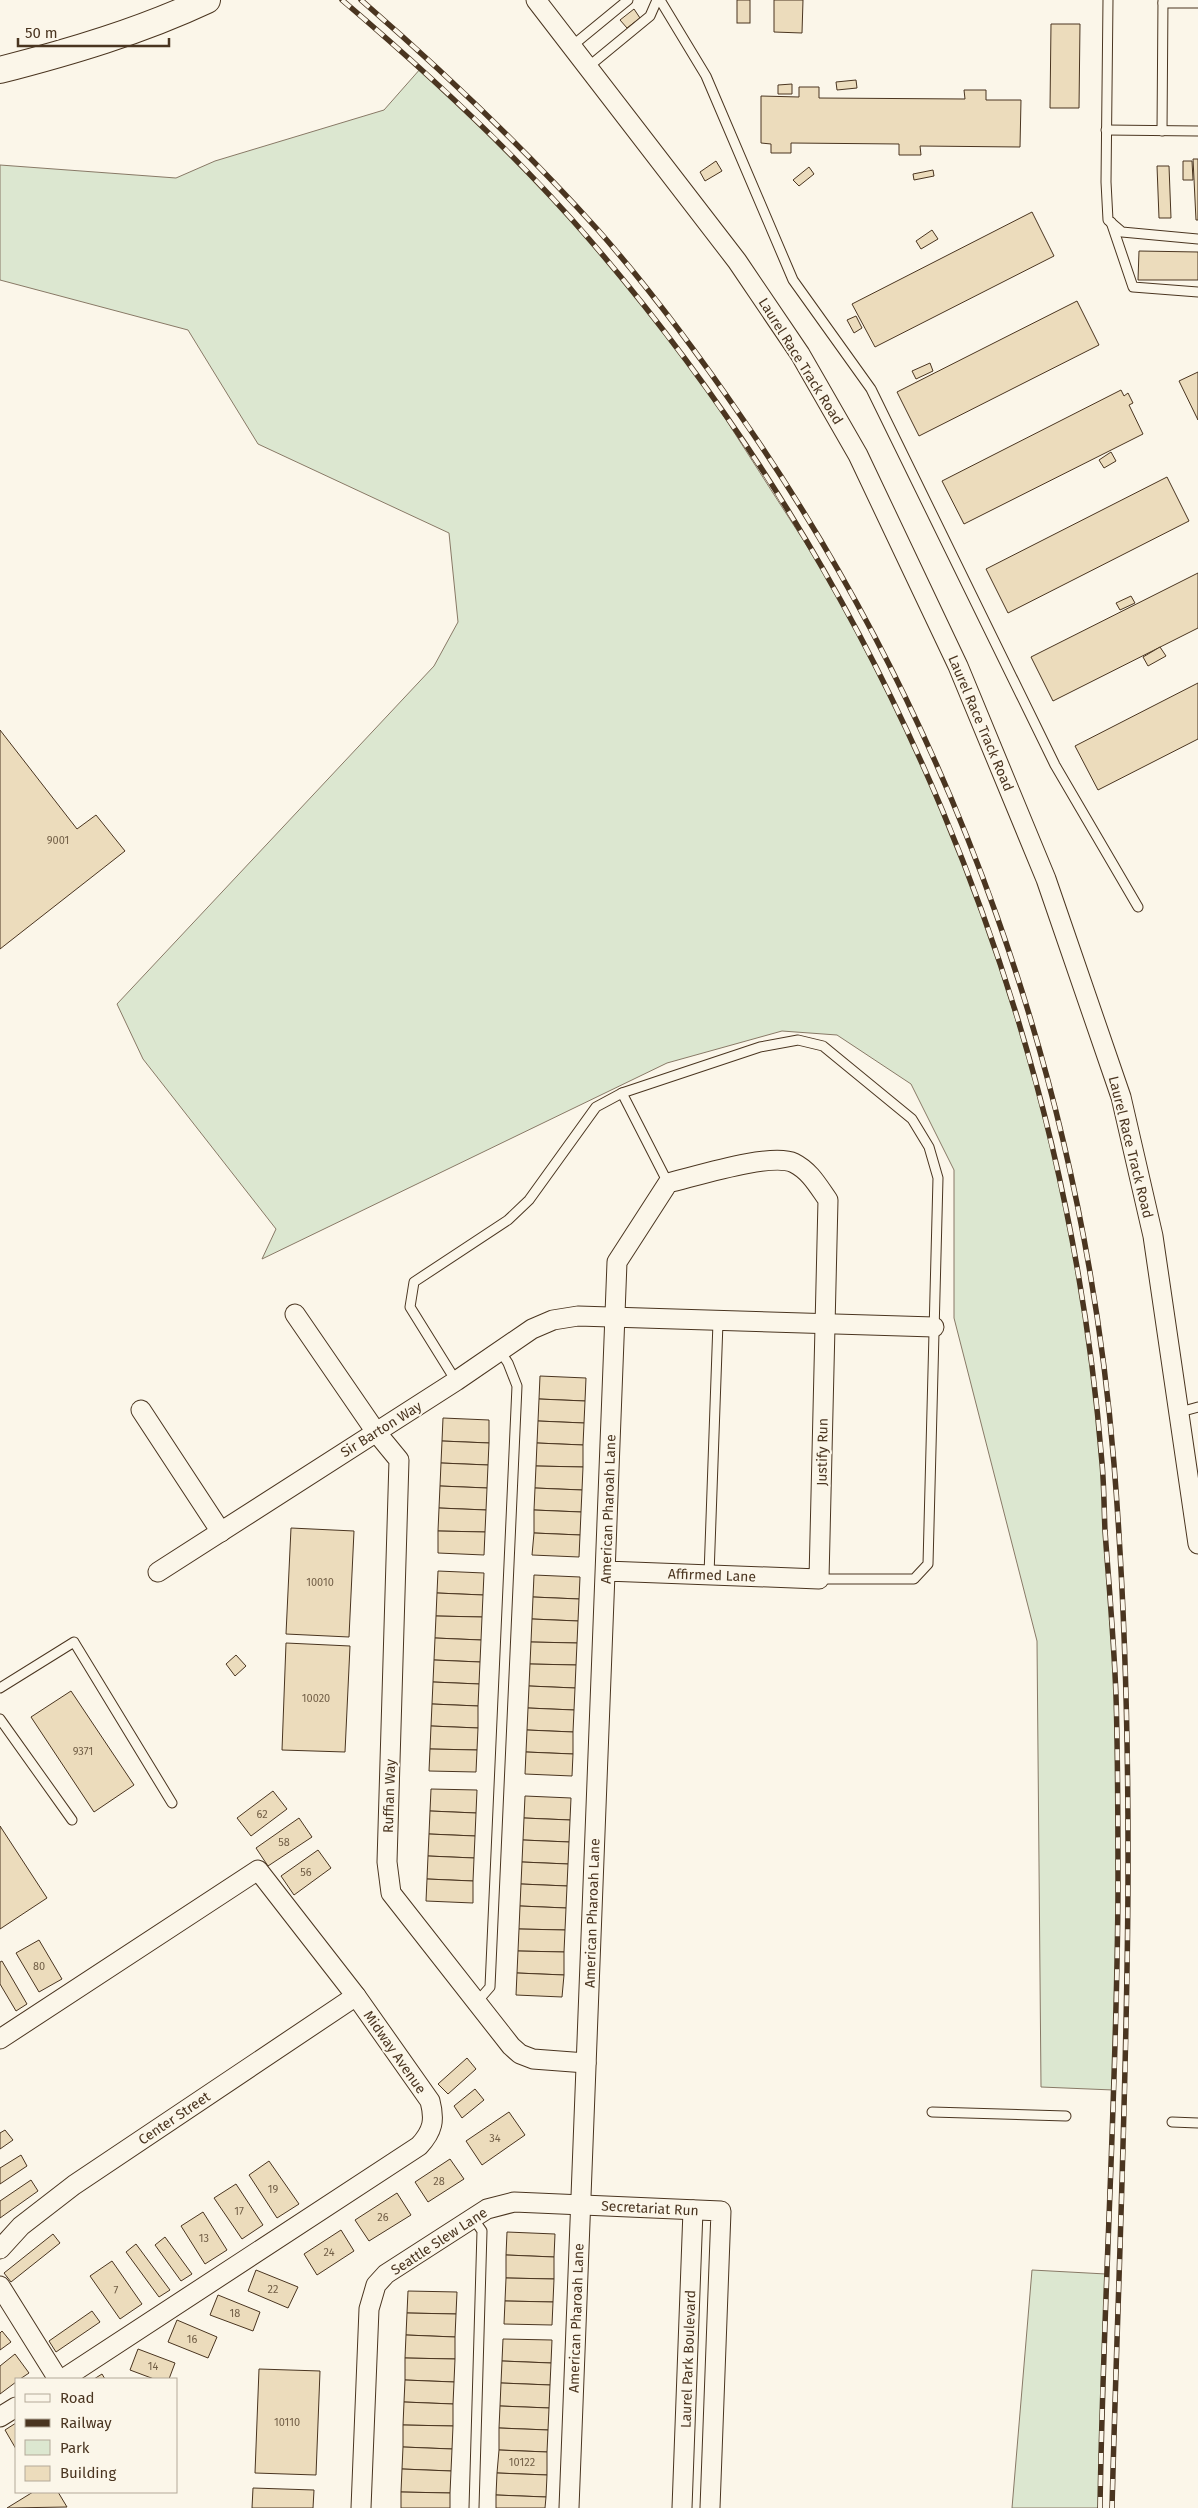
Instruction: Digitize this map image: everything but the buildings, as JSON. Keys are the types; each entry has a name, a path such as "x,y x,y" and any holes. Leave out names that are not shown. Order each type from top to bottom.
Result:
{"street":[{"path":"0,70 52,57 122,35 207,0"},
{"name":"Laurel Race Track Road","path":"536,0 737,261 800,354 858,455 958,666 1046,880 1121,1097 1153,1236 1189,1410 1198,1544"},
{"name":"Justify Run","path":"668,1184 764,1160 792,1162 812,1176 828,1200 819,1579"},
{"name":"American Pharoah Lane","path":"569,2508 617,1262 668,1184"},
{"name":"Ruffian Way","path":"295,1314 376,1432 399,1460 387,1874 391,1893 476,2003 520,2054 546,2062 586,2063"},
{"name":"Sir Barton Way","path":"158,1572 456,1381 532,1329 553,1320 578,1316 615,1319 934,1327"},
{"path":"141,1410 221,1532"},
{"name":"Affirmed Lane","path":"606,1571 819,1579"},
{"name":"Midway Avenue","path":"0,2040 258,1870 356,1996 430,2101 433,2126 428,2136 419,2146 65,2378"},
{"name":"Center Street","path":"0,2249 21,2226 74,2185 356,1996"},
{"name":"Seattle Slew Lane","path":"362,2508 369,2309 376,2285 386,2274 494,2206 514,2202 580,2204"},
{"name":"Secretariat Run","path":"580,2204 721,2211"},
{"name":"Laurel Park Boulevard","path":"682,2508 693,2210"},
{"name":"Laurel Park Boulevard","path":"710,2508 721,2211"},
{"path":"0,2286 57,2378"},
{"path":"0,2417 15,2409"}],"lane":[{"path":"572,46 628,0"},
{"path":"588,67 650,16 657,0"},
{"path":"660,0 706,76 793,280 871,389 1055,765 1138,907"},
{"path":"1108,0 1106,130 1108,220 1122,232 1198,239"},
{"path":"1162,131 1163,1 1198,3"},
{"path":"1106,130 1198,131"},
{"path":"1111,222 1133,287 1198,292"},
{"path":"456,1381 410,1307 414,1282 508,1220 529,1200 596,1107 622,1093 760,1047 798,1040 822,1046 912,1119 930,1147 938,1178 928,1564 914,1579 819,1579"},
{"path":"622,1093 668,1184"},
{"path":"709,1575 718,1322"},
{"path":"476,2003 490,1987 517,1386 508,1363 500,1351"},
{"path":"0,1688 74,1642 172,1803"},
{"path":"0,1719 72,1820"},
{"path":"932,2112 1066,2116"},
{"path":"1172,2122 1198,2123"},
{"path":"473,2218 482,2232 474,2508"}],"green space":[{"path":"421,68 466,110 588,238 696,373 834,588 930,779 981,910 1036,1082 1067,1217 1088,1342 1102,1464 1116,1699 1118,1893 1113,2090 1041,2087 1037,1641 954,1318 954,1170 911,1084 837,1035 782,1031 667,1063 262,1259 276,1229 143,1059 117,1004 434,666 458,622 449,533 258,444 188,330 0,280 0,165 176,178 215,161 384,110"},
{"path":"1032,2270 1106,2274 1100,2508 1012,2508"}],"railway":[{"path":"342,0 439,85 531,175 589,239 694,371 788,511 871,657 942,810 1001,968 1048,1130 1082,1295 1103,1471 1116,1696 1118,1889 1115,2044 1100,2508"},
{"path":"361,0 423,55 512,140 598,230 636,274 672,320 740,415 817,533 885,657 945,784 996,915 1039,1049 1073,1185 1098,1324 1114,1464 1122,1595 1127,1725 1127,1986 1112,2508"}]}
